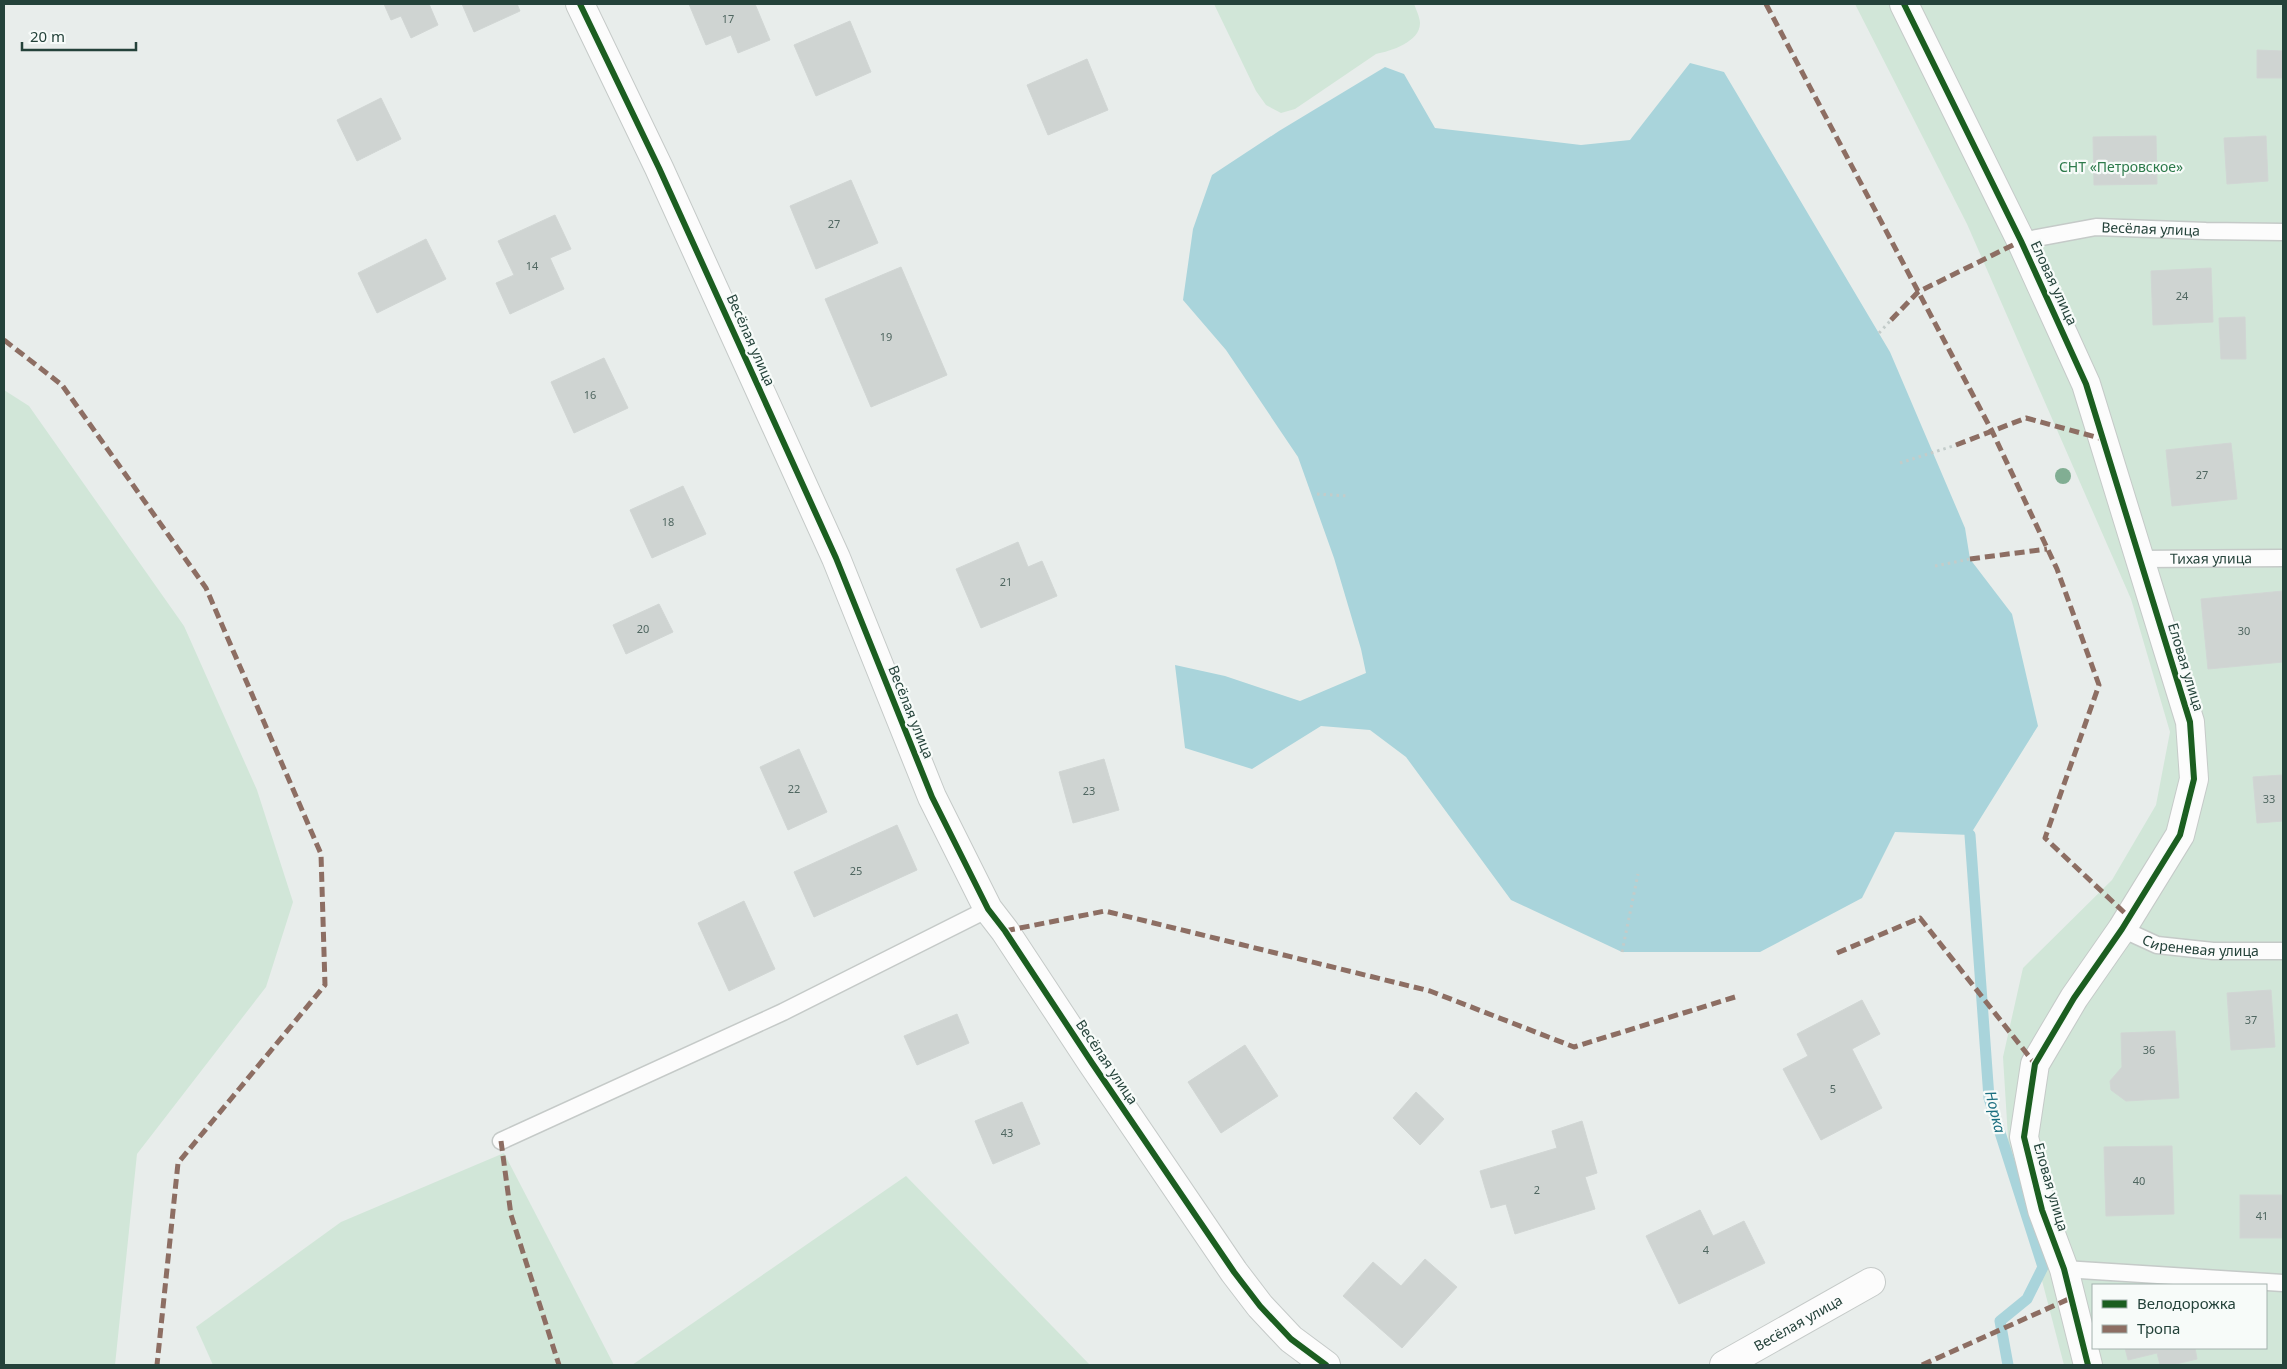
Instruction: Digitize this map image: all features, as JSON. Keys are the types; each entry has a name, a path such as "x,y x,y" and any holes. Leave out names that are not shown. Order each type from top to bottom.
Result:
{"street":[{"name":"Весёлая улица","path":"580,4 659,168 836,558 932,797 988,909 1005,931 1097,1071 1234,1272 1260,1306 1290,1339 1326,1365"},
{"name":"Еловая улица","path":"1904,4 2020,241 2086,384 2190,722 2194,779 2180,835 2122,929 2074,998 2035,1064 2024,1137 2042,1210 2064,1268 2088,1365"},
{"name":"Весёлая улица","path":"1724,1365 1871,1282"}],"lane":[{"name":"Весёлая улица","path":"2020,241 2096,227 2283,232"},
{"name":"Тихая улица","path":"2140,559 2283,558"},
{"path":"501,1141 783,1012 988,909"},
{"name":"Сиреневая улица","path":"2122,929 2157,945 2213,951 2283,951"},
{"path":"2064,1268 2283,1283"}],"path":[{"path":"1879,334 1892,320"},
{"path":"1900,463 1956,445"},
{"path":"1317,494 1348,496"},
{"path":"1935,566 1970,559"},
{"path":"1622,952 1638,874"}],"green space":[{"path":"1214,4 1414,4 1420,23 1419,30 1404,44 1389,51 1376,54 1295,109 1281,113 1266,105 1256,91"},
{"name":"СНТ «Петровское»","path":"1855,4 2283,4 2283,1365 2064,1365 2009,1154 2003,1057 2023,968 2112,880 2156,805 2170,732 2131,599 1967,224"},
{"path":"4,390 29,406 184,626 257,790 293,902 266,987 137,1154 115,1365 4,1365"},
{"path":"504,1153 614,1365 213,1365 196,1327 341,1222"},
{"path":"906,1176 1090,1365 632,1365"}],"water":[{"path":"1690,63 1724,72 1890,352 1965,528 1970,559 2012,614 2038,726 1970,835 1895,832 1862,898 1760,952 1622,952 1511,900 1406,757 1370,730 1321,726 1252,769 1185,748 1175,665 1225,676 1300,701 1366,673 1361,649 1334,558 1298,457 1226,350 1183,300 1193,229 1212,175 1279,131 1385,67 1404,74 1435,128 1581,145 1630,140"}],"building":[{"path":"384,4 429,4 438,25 411,38 401,16 391,20"},
{"path":"462,4 517,4 520,11 474,32"},
{"path":"689,4 755,4 770,40 738,53 731,35 706,45"},
{"path":"850,21 871,72 816,96 794,45"},
{"path":"2257,50 2283,51 2283,78 2257,78"},
{"path":"1087,59 1108,110 1048,135 1027,85"},
{"path":"381,98 401,139 357,161 337,120"},
{"path":"2156,136 2157,184 2094,185 2093,137"},
{"path":"2266,136 2268,181 2227,184 2224,138"},
{"path":"851,180 878,243 816,269 790,206"},
{"path":"555,215 571,249 550,258 564,289 510,314 496,283 514,275 498,241"},
{"path":"426,239 446,279 377,313 358,273"},
{"path":"901,267 947,375 871,407 825,299"},
{"path":"2211,268 2213,322 2153,325 2151,271"},
{"path":"2245,317 2246,359 2221,359 2219,318"},
{"path":"604,358 628,408 574,433 551,382"},
{"path":"2231,443 2237,499 2172,506 2166,450"},
{"path":"683,486 706,534 652,558 630,510"},
{"path":"1018,542 1028,567 1042,561 1057,596 981,628 956,569"},
{"path":"2283,591 2283,662 2208,669 2201,599"},
{"path":"659,604 673,632 626,654 613,625"},
{"path":"799,749 827,812 788,830 760,767"},
{"path":"1104,759 1119,810 1073,823 1059,772"},
{"path":"2283,775 2283,821 2257,823 2253,777"},
{"path":"897,825 917,870 814,917 794,872"},
{"path":"744,901 775,969 729,991 698,923"},
{"path":"2271,990 2275,1047 2231,1050 2227,993"},
{"path":"1862,1000 1880,1034 1852,1049 1882,1108 1821,1140 1783,1069 1808,1056 1797,1034"},
{"path":"957,1014 969,1043 917,1065 904,1036"},
{"path":"2175,1031 2179,1098 2126,1101 2111,1090 2110,1081 2122,1067 2121,1033"},
{"path":"1245,1045 1278,1096 1221,1133 1188,1082"},
{"path":"1416,1092 1444,1119 1420,1145 1393,1118"},
{"path":"1022,1102 1040,1144 993,1164 975,1121"},
{"path":"1582,1121 1597,1173 1585,1177 1595,1209 1515,1234 1506,1204 1491,1208 1480,1171 1557,1148 1552,1131"},
{"path":"2172,1146 2174,1214 2106,1216 2104,1147"},
{"path":"2240,1195 2283,1195 2283,1238 2240,1238"},
{"path":"1700,1210 1713,1236 1744,1221 1765,1263 1679,1304 1646,1236"},
{"path":"1425,1259 1457,1287 1402,1348 1343,1296 1373,1262 1401,1286"},
{"path":"2125,1349 2195,1349 2197,1359 2172,1365 2160,1365 2157,1353 2128,1360"}],"waterway":[{"name":"Норка","path":"1970,835 1989,1098 2043,1267 2027,1299 2000,1321 2008,1365"}],"marked path":[{"path":"1766,4 1992,431 2057,569 2099,685 2045,838 2129,917"},
{"path":"1891,320 1918,292 2021,241"},
{"path":"4,340 62,385 206,588 321,854 325,985 178,1163 157,1365"},
{"path":"1956,445 2026,418 2103,439"},
{"path":"1970,559 2047,549"},
{"path":"1005,931 1105,911 1430,991 1574,1047 1735,997"},
{"path":"1837,953 1920,918 2035,1064"},
{"path":"501,1141 511,1215 559,1365"},
{"path":"1922,1365 2071,1298"}],"cycle path":[{"path":"580,4 659,168 836,558 932,797 988,909 1005,931 1234,1272 1260,1306 1291,1339 1326,1365"},
{"path":"1904,4 2021,241 2086,384 2190,722 2194,779 2180,835 2122,929 2074,998 2035,1064 2024,1137 2042,1210 2064,1269 2088,1365"}]}
